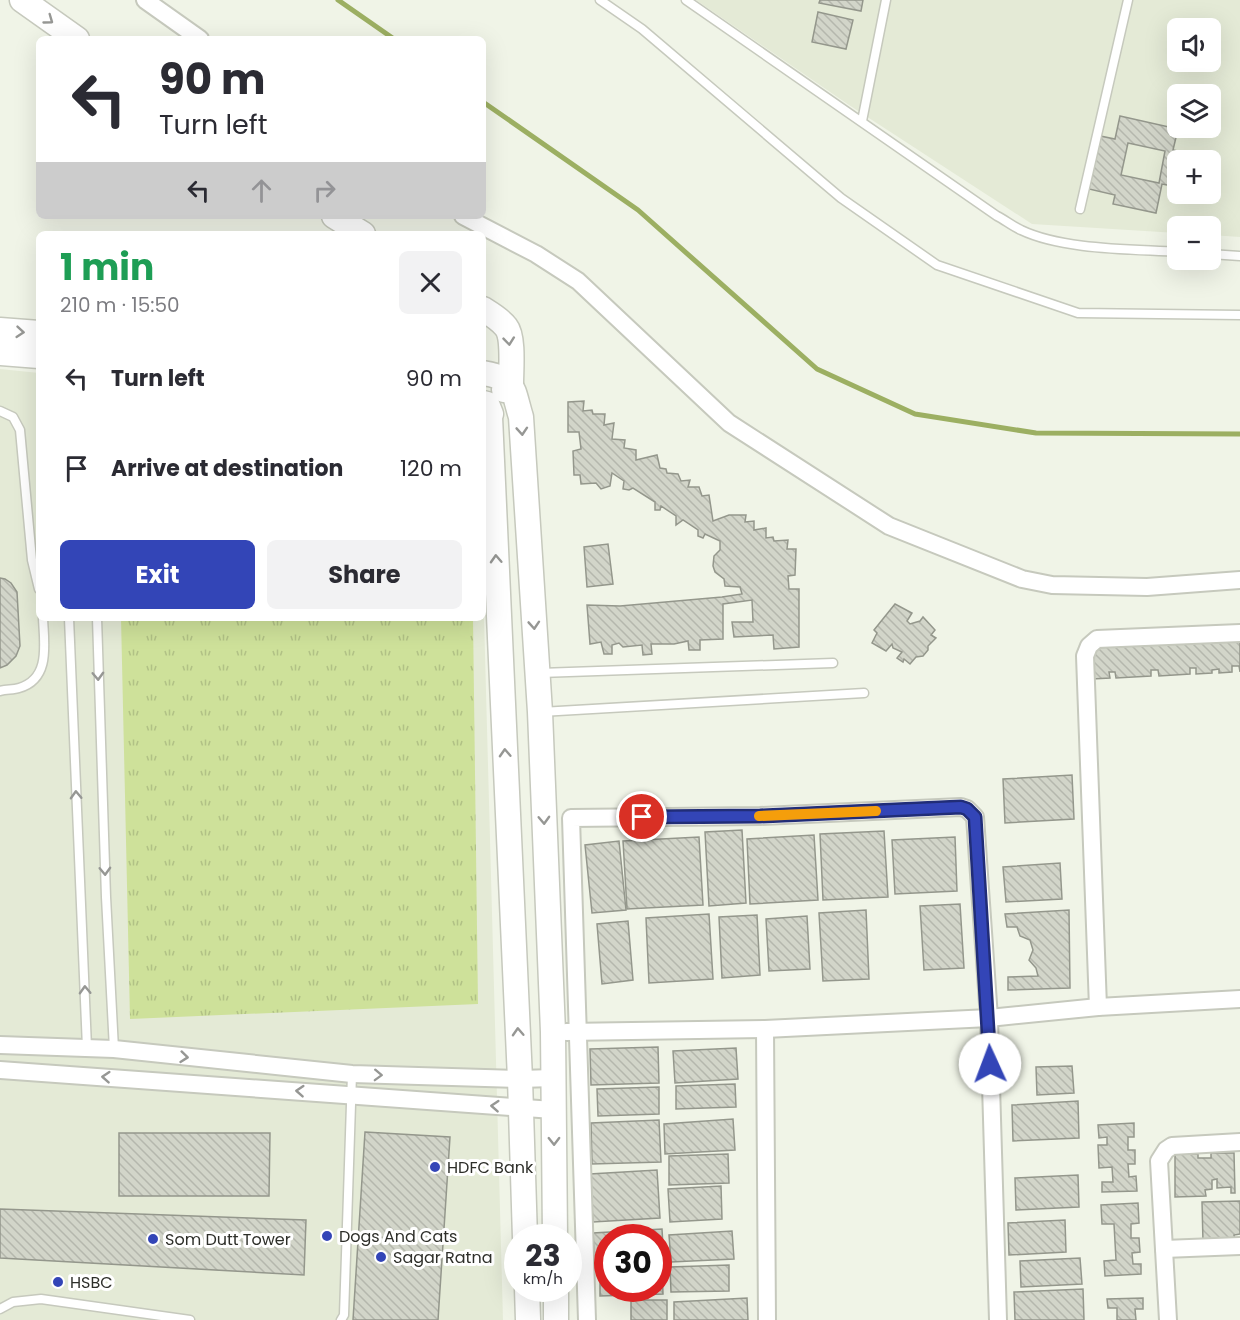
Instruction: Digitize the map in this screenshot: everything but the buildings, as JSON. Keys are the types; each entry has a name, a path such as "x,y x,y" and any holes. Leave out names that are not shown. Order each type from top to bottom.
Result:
{"street":[{"path":"22,0 72,36"},
{"path":"145,0 196,36"},
{"path":"339,219 358,231"},
{"path":"469,219 537,254 579,281 729,423 889,526 1022,579 1038,583 1147,586 1240,580"},
{"path":"486,311 497,318 510,334 511,384 521,417 537,674 587,1320"},
{"path":"0,330 36,333"},
{"path":"0,353 36,356"},
{"path":"486,374 505,378 511,384"},
{"path":"486,403 511,384"},
{"path":"486,406 491,414 525,1224"},
{"path":"1098,1007 1085,656 1089,646 1097,639 1240,633"},
{"path":"555,1224 553,1078 565,1032 571,818 760,816 961,807 967,809 975,817 989,1018 998,1320"},
{"path":"565,1032 765,1029 989,1018 1098,1007 1240,999"},
{"path":"765,1029 767,1320"},
{"path":"0,1045 114,1049 352,1074 553,1078"},
{"path":"0,1070 553,1110"},
{"path":"1168,1320 1159,1161 1161,1155 1172,1146 1240,1142"},
{"path":"1164,1249 1240,1246"},
{"path":"527,1302 528,1320"},
{"path":"556,1302 556,1320"}],"lane":[{"path":"600,0 642,29 842,198 937,266 1078,313 1240,315"},
{"path":"686,0 997,216 1021,230 1064,242 1167,251"},
{"path":"862,121 886,0"},
{"path":"1080,209 1128,0"},
{"path":"1221,255 1240,256"},
{"path":"0,411 13,417 20,430 32,560 36,577"},
{"path":"0,692 32,682 41,672 45,655 43,621"},
{"path":"69,621 87,1048"},
{"path":"97,621 106,897 114,1049"},
{"path":"537,674 833,663"},
{"path":"540,712 864,693"},
{"path":"341,1320 344,1315 352,1074"},
{"path":"0,1309 13,1302 41,1299 190,1320"}],"shaded area":[{"path":"696,0 1240,0 1240,237 1221,236 1221,216 1167,216 1167,232 1032,224 849,105"},
{"path":"0,369 36,373 36,621 484,621 503,1320 0,1320"}],"green space":[{"path":"121,621 473,621 478,1004 130,1019"}],"waterway":[{"path":"338,0 390,36"},
{"path":"486,104 638,210 817,369 915,414 1036,433 1240,434"}],"slow traffic":[{"path":"759,816 876,811"}],"place":[{"name":"HDFC Bank","path":"435,1167"},
{"name":"Dogs And Cats","path":"327,1236"},
{"name":"Som Dutt Tower","path":"153,1239"},
{"name":"Sagar Ratna","path":"381,1257"},
{"name":"HSBC","path":"58,1282"}],"route":[{"path":"642,817 760,816 961,807 967,809 975,817 990,1064"}]}
